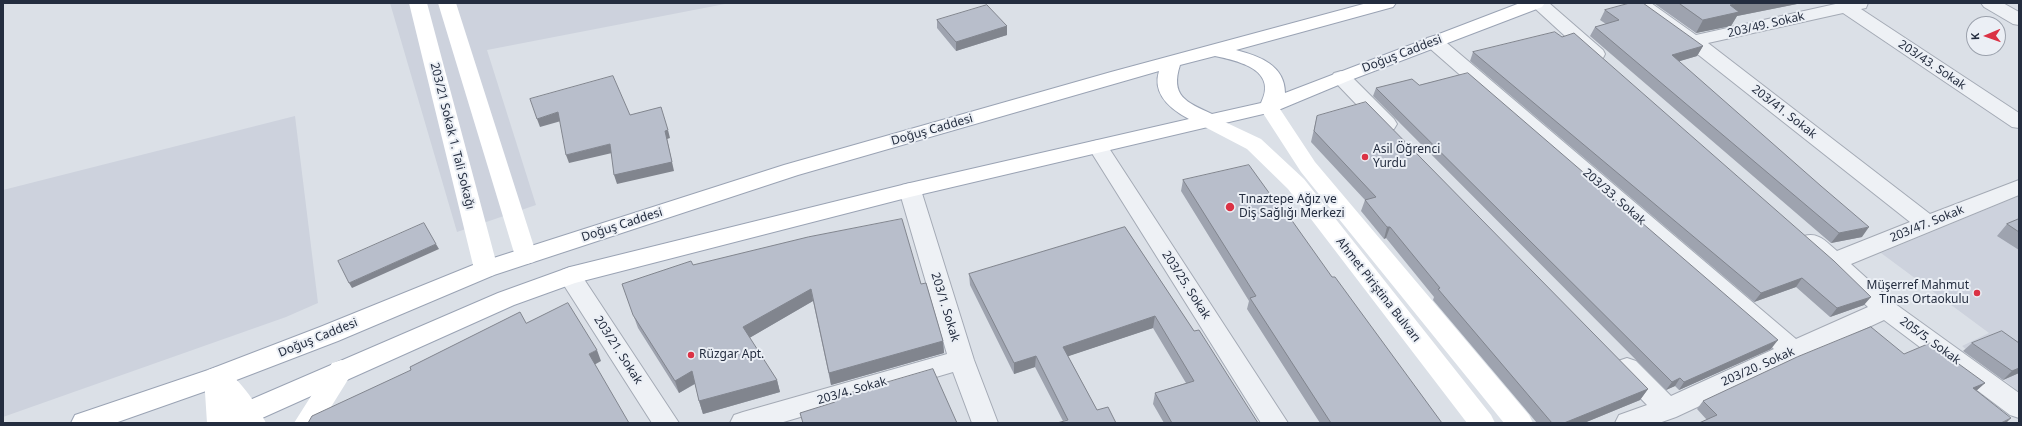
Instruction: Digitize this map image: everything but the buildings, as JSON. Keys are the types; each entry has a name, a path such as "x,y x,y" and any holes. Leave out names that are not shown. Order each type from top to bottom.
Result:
{"main road":[{"name":"203/21 Sokak 1. Tali Sokağı","path":"418,3 486,269"},
{"path":"447,3 526,256"},
{"path":"1210,121 1178,103 1170,93 1166,83 1171,63 1213,50 1387,3"},
{"name":"Doğuş Caddesi","path":"1269,107 1341,77 1537,3"},
{"path":"224,423 250,418 341,370 506,299 570,276 910,190 1269,107 1276,97 1277,87 1272,76 1263,67 1250,59 1213,50"},
{"name":"Doğuş Caddesi","path":"84,423 217,377 329,334 486,269 791,170 1015,107 1118,76 1171,63"},
{"name":"Ahmet Piriştina Bulvarı","path":"1269,107 1308,167 1520,423"},
{"name":"Ahmet Piriştina Bulvarı","path":"1210,121 1254,144 1296,184 1482,423"},
{"path":"307,423 341,370"},
{"path":"217,377 250,418"},
{"path":"217,377 220,423"}],"street":[{"path":"1537,3 1609,65"},
{"name":"203/41. Sokak","path":"1639,3 1693,41 1927,224"},
{"path":"1990,3 2019,20"},
{"name":"203/49. Sokak","path":"1693,41 1854,5"},
{"name":"203/43. Sokak","path":"1854,5 2019,122"},
{"name":"203/33. Sokak","path":"1434,42 1793,351"},
{"path":"1341,77 1402,139"},
{"name":"203/25. Sokak","path":"1098,147 1275,423"},
{"name":"203/47. Sokak","path":"1835,261 2019,187"},
{"name":"203/1. Sokak","path":"910,190 961,360 985,423"},
{"name":"205/5. Sokak","path":"1799,230 1835,261 1886,309 2019,407"},
{"name":"203/21. Sokak","path":"570,276 666,423"},
{"name":"203/20. Sokak","path":"1628,423 1667,409 1886,309"},
{"path":"1611,353 1667,409"},
{"name":"203/4. Sokak","path":"744,423 961,360"}],"shaded area":[{"path":"390,3 730,3 487,50 536,205 457,232"},
{"path":"295,116 318,303 286,317 3,417 3,190"},
{"name":"Müşerref Mahmut Tınas Ortaokulu","path":"2019,196 2019,392 1962,346 1989,333 1881,253"}],"place":[{"name":"Asil Öğrenci Yurdu","path":"1365,157"},
{"name":"Tınaztepe Ağız ve Diş Sağlığı Merkezi","path":"1230,207"},
{"name":"Müşerref Mahmut Tınas Ortaokulu","path":"1977,293"},
{"name":"Rüzgar Apt.","path":"691,355"}]}
